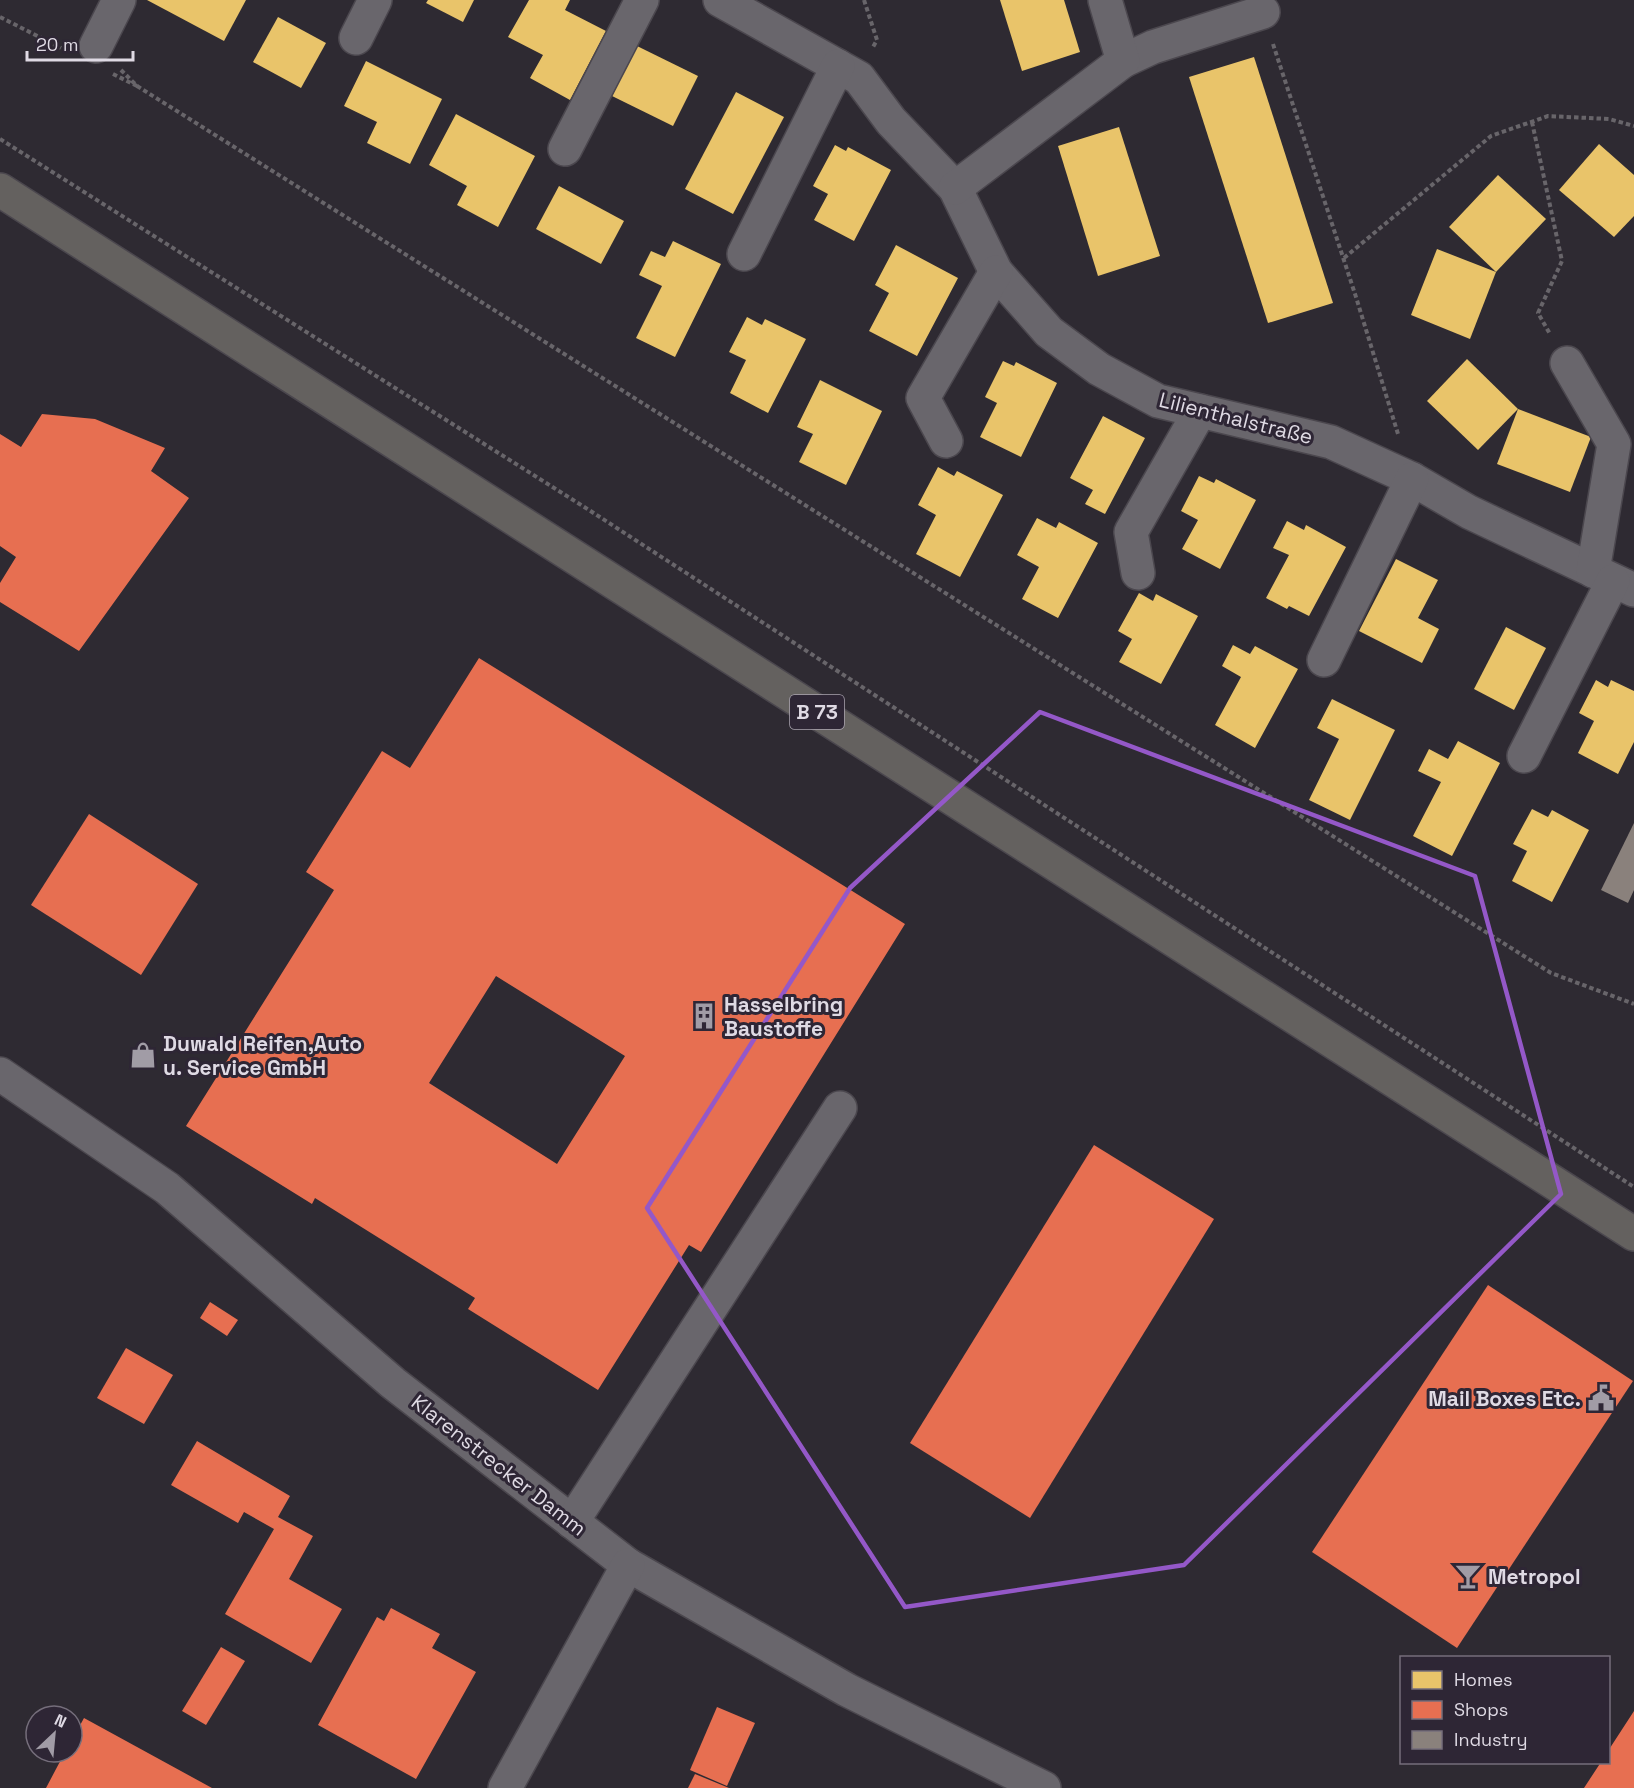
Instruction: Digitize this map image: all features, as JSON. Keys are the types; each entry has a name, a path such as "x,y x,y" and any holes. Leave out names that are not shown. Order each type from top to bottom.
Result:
{"main road":[{"name":"B 73","path":"0,190 1634,1234"}],"street":[{"path":"96,46 119,0"},
{"path":"356,38 375,0"},
{"path":"565,149 642,0"},
{"name":"Lilienthalstraße","path":"720,0 848,72 955,188 996,272 1048,332 1099,369 1158,401 1331,442 1412,479 1469,512 1613,581"},
{"path":"1105,0 1123,62"},
{"path":"955,188 1123,62 1153,47 1263,12"},
{"path":"744,254 848,72"},
{"path":"946,441 923,398 996,272"},
{"path":"1524,756 1613,581 1614,444 1567,363"},
{"path":"1138,573 1131,532 1200,411"},
{"path":"1324,660 1412,479"},
{"name":"Klarenstrecker Damm","path":"0,1074 167,1188 393,1383 628,1565 847,1690 1044,1788"},
{"path":"572,1522 840,1108"},
{"path":"505,1788 628,1565"}],"path":[{"path":"848,72 877,40 864,0"},
{"path":"1263,12 1412,479"},
{"path":"136,86 1551,973 1634,1004"},
{"path":"1343,258 1491,136 1548,116 1609,119 1634,126"},
{"path":"1532,122 1562,261 1538,313 1567,363"},
{"path":"0,139 589,510 1634,1187"}],"highlighted area":[{"path":"1040,712 1475,876 1561,1194 1184,1565 905,1607 647,1208 850,888"}],"building: Homes":[{"path":"147,0 246,0 224,41"},
{"path":"428,0 474,0 463,22 426,3"},
{"path":"529,0 570,0 565,10 606,31 570,100 530,78 543,55 508,37"},
{"path":"1000,0 1064,0 1080,52 1022,71"},
{"path":"278,17 326,43 301,88 253,62"},
{"path":"637,46 698,76 673,126 612,96"},
{"path":"1254,57 1333,303 1268,323 1189,77"},
{"path":"366,61 442,99 410,164 367,143 377,122 344,106"},
{"path":"736,92 784,117 733,214 685,189"},
{"path":"456,114 535,156 498,227 457,205 467,186 429,165"},
{"path":"1119,127 1160,256 1098,276 1058,146"},
{"path":"1599,144 1634,175 1634,216 1614,237 1559,190"},
{"path":"835,145 846,151 848,147 891,170 854,241 814,220 828,194 813,186"},
{"path":"1498,175 1546,219 1496,272 1449,227"},
{"path":"559,186 624,221 601,264 536,229"},
{"path":"673,241 721,264 675,357 636,338 662,286 639,275 651,251 665,257"},
{"path":"896,245 958,278 917,356 869,331 889,293 875,285"},
{"path":"1437,249 1496,272 1470,339 1411,315"},
{"path":"747,317 762,325 765,319 806,339 768,413 730,393 746,360 729,352"},
{"path":"1467,359 1518,409 1478,450 1427,401"},
{"path":"1003,361 1014,366 1016,362 1057,383 1021,457 980,437 997,403 985,397"},
{"path":"820,380 882,411 846,485 799,462 813,434 797,427"},
{"path":"1518,409 1591,437 1570,492 1497,464"},
{"path":"1103,416 1145,438 1105,514 1085,504 1093,490 1070,478"},
{"path":"938,467 954,476 957,471 1003,495 960,577 916,554 936,515 918,505"},
{"path":"1199,476 1214,483 1216,479 1256,500 1220,569 1182,549 1198,520 1181,511"},
{"path":"1037,518 1056,528 1059,522 1098,543 1058,618 1022,599 1039,567 1017,555"},
{"path":"1287,521 1304,530 1306,525 1346,547 1309,616 1289,606 1287,609 1266,598 1289,555 1273,548"},
{"path":"1396,559 1438,580 1418,618 1439,629 1422,663 1359,631"},
{"path":"1139,593 1153,601 1156,594 1198,616 1161,684 1119,662 1132,639 1118,631"},
{"path":"1506,627 1546,648 1514,710 1474,689"},
{"path":"1233,645 1250,654 1255,646 1298,669 1255,748 1215,725 1241,677 1222,666"},
{"path":"1596,680 1608,687 1611,680 1634,691 1634,742 1618,774 1578,753 1594,721 1579,713"},
{"path":"1332,699 1395,730 1350,820 1309,800 1339,739 1317,728"},
{"path":"1458,741 1500,763 1452,856 1413,836 1441,782 1418,771 1429,749 1448,759"},
{"path":"1532,809 1548,817 1552,810 1589,830 1552,902 1512,881 1527,851 1513,844"}],"building: Shops":[{"path":"42,414 95,419 165,448 151,471 189,498 79,651 0,602 0,583 16,557 0,546 0,434 21,447"},
{"name":"Hasselbring Baustoffe","path":"479,658 905,924 701,1252 689,1245 598,1390 468,1309 475,1298 315,1198 312,1204 186,1126 334,890 306,872 382,751 410,768","holes":["496,976 625,1056 557,1164 429,1083"]},
{"path":"89,814 198,884 141,975 31,905"},
{"path":"1094,1145 1214,1219 1030,1518 910,1443"},
{"path":"1488,1285 1633,1381 1457,1648 1312,1552"},
{"path":"210,1302 238,1320 227,1336 200,1318"},
{"path":"126,1348 173,1375 144,1424 97,1398"},
{"path":"197,1441 290,1496 278,1517 313,1536 289,1579 342,1609 311,1663 225,1614 274,1529 244,1512 238,1523 171,1485"},
{"path":"391,1608 440,1634 432,1648 476,1672 416,1779 318,1725 377,1617 384,1621"},
{"path":"221,1647 245,1661 206,1725 182,1711"},
{"path":"717,1707 755,1723 727,1786 690,1770"},
{"path":"1634,1711 1634,1788 1584,1788 1600,1764 1610,1764 1610,1748"},
{"path":"84,1718 212,1788 46,1788 59,1764 84,1764"},
{"path":"695,1774 729,1788 688,1788"}],"building: Industry":[{"path":"1634,823 1634,890 1628,903 1601,890"}],"place":[{"name":"Hasselbring Baustoffe","path":"704,1016"},
{"name":"Duwald Reifen,Auto u. Service GmbH","path":"143,1055"},
{"name":"Mail Boxes Etc.","path":"1601,1398"},
{"name":"Metropol","path":"1468,1576"}]}
